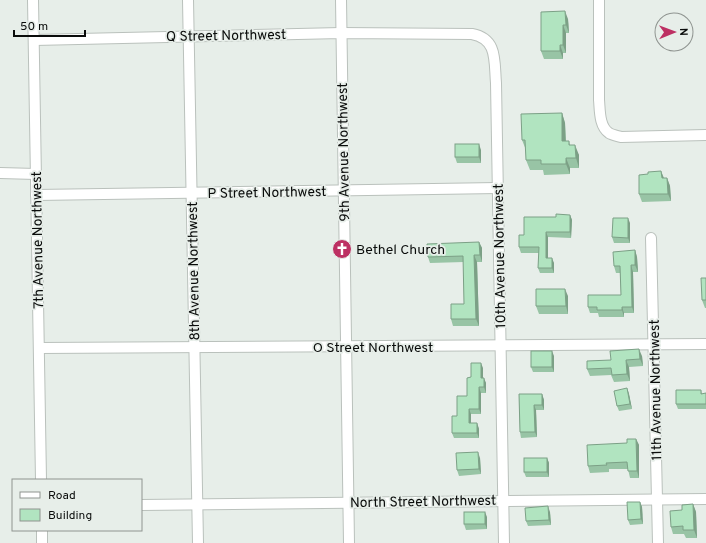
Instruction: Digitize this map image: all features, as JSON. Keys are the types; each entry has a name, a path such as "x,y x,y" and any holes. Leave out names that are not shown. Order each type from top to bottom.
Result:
{"street":[{"name":"7th Avenue Northwest","path":"33,0 41,479"},
{"name":"8th Avenue Northwest","path":"188,0 198,543"},
{"name":"9th Avenue Northwest","path":"341,0 349,543"},
{"path":"599,0 599,100 603,126 609,133 621,137 706,135"},
{"name":"Q Street Northwest","path":"34,40 341,33 418,33"},
{"name":"10th Avenue Northwest","path":"418,33 472,34 481,36 487,40 491,46 493,56 496,83 504,543"},
{"path":"0,173 36,174"},
{"name":"P Street Northwest","path":"36,195 498,188"},
{"name":"11th Avenue Northwest","path":"651,238 658,543"},
{"name":"O Street Northwest","path":"39,348 706,344"},
{"name":"North Street Northwest","path":"142,505 706,499"},
{"path":"42,531 42,543"}],"building":[{"path":"565,11 566,25 563,25 563,45 560,45 560,51 541,51 541,12"},
{"path":"562,113 562,141 569,141 569,145 575,145 576,158 566,158 566,164 541,164 541,160 526,160 525,140 522,140 521,114"},
{"path":"455,144 479,144 479,157 455,157"},
{"path":"661,171 662,178 667,178 668,194 639,194 639,175 648,174 648,172"},
{"path":"556,214 570,215 570,232 546,232 546,258 552,258 552,268 538,268 539,247 519,247 519,235 524,235 524,217 556,217"},
{"path":"613,218 628,218 628,238 612,237"},
{"path":"479,242 480,255 474,255 476,319 451,319 451,304 464,304 463,256 428,257 427,244"},
{"path":"635,250 635,265 631,265 632,307 622,307 622,310 597,310 597,307 588,307 588,295 621,295 620,266 614,266 613,252"},
{"path":"701,278 706,278 706,300 702,300"},
{"path":"536,289 565,289 566,306 536,306"},
{"path":"639,349 640,359 626,360 627,374 612,375 611,368 587,369 587,361 611,360 610,351"},
{"path":"531,351 552,351 552,367 531,367"},
{"path":"471,363 481,363 481,378 484,378 484,387 479,387 479,409 469,409 469,423 477,423 477,433 452,433 452,416 457,416 457,396 467,396 467,378 471,377"},
{"path":"627,388 630,404 617,406 614,391"},
{"path":"676,390 701,390 701,394 706,393 706,404 676,404"},
{"path":"519,394 542,394 542,405 534,405 535,432 520,432"},
{"path":"627,439 636,439 637,471 628,471 627,462 588,466 587,445 627,443"},
{"path":"478,452 479,469 457,470 456,453"},
{"path":"524,458 547,458 547,472 524,472"},
{"path":"627,502 640,502 641,519 628,520"},
{"path":"693,504 694,530 683,530 683,526 671,527 670,511 682,510 682,505"},
{"path":"548,506 549,520 526,521 525,508"},
{"path":"464,512 485,512 485,524 464,524"}],"place":[{"name":"Bethel Church","path":"342,249"}]}
